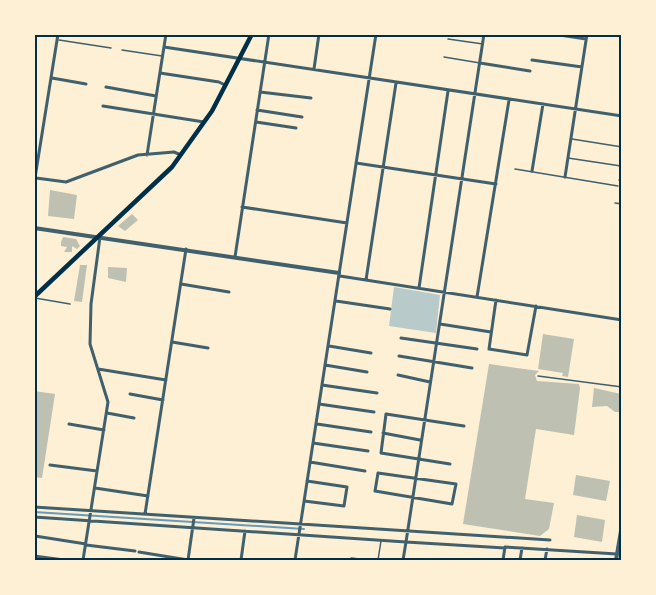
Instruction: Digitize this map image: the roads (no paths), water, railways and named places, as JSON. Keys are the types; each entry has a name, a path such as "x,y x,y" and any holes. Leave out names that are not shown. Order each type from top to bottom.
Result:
{"main road":[{"path":"34,297 181,155 226,86 252,34"}],"street":[{"path":"34,184 58,34"},
{"path":"235,257 269,34"},
{"path":"314,69 319,34"},
{"path":"294,561 376,34"},
{"path":"403,561 484,34"},
{"path":"553,34 587,37 565,177"},
{"path":"147,155 166,35"},
{"path":"164,47 621,116"},
{"path":"532,60 582,68"},
{"path":"480,63 530,70"},
{"path":"160,73 219,81 226,86"},
{"path":"51,78 86,84"},
{"path":"366,280 396,83"},
{"path":"105,87 156,96"},
{"path":"419,288 448,91"},
{"path":"260,92 311,98"},
{"path":"477,297 509,100"},
{"path":"532,171 543,104"},
{"path":"103,106 204,122"},
{"path":"257,110 302,117"},
{"path":"255,122 296,128"},
{"path":"36,178 66,182 138,155 174,152 181,155"},
{"path":"356,163 496,184"},
{"path":"242,207 346,224"},
{"path":"34,228 87,236 100,235 444,293 621,320"},
{"path":"83,561 108,402 90,344 90,314 100,235"},
{"path":"145,514 186,249"},
{"path":"180,284 229,292"},
{"path":"496,300 489,349 527,355 536,306"},
{"path":"336,301 390,309"},
{"path":"439,324 491,332"},
{"path":"401,338 477,350"},
{"path":"171,342 208,348"},
{"path":"329,346 371,353"},
{"path":"399,356 472,368"},
{"path":"326,365 367,372"},
{"path":"98,369 166,380"},
{"path":"398,375 430,381"},
{"path":"322,385 377,393"},
{"path":"130,394 163,400"},
{"path":"320,404 374,412"},
{"path":"106,413 134,418"},
{"path":"450,464 381,453 386,414 464,426"},
{"path":"69,424 104,430"},
{"path":"316,424 371,432"},
{"path":"383,434 421,440"},
{"path":"314,443 368,452"},
{"path":"310,462 365,471"},
{"path":"50,465 97,471"},
{"path":"378,473 415,478 456,484 452,504 375,491 378,473"},
{"path":"304,501 344,506 347,487 307,481"},
{"path":"95,488 148,496"},
{"path":"34,507 301,525 505,548 617,554"},
{"path":"34,517 245,531 299,532 381,540 406,537 549,540"},
{"path":"36,536 188,560 194,518"},
{"path":"616,561 621,525"},
{"path":"241,561 245,531"},
{"path":"503,561 505,548"},
{"path":"520,561 522,548"},
{"path":"545,561 547,549"},
{"path":"34,556 64,561"}],"lane":[{"path":"154,34 166,35"},
{"path":"423,34 432,36"},
{"path":"448,39 483,44"},
{"path":"57,40 111,48"},
{"path":"122,50 162,56"},
{"path":"444,57 480,63"},
{"path":"571,139 621,147"},
{"path":"568,158 621,166"},
{"path":"515,169 618,186"},
{"path":"615,203 621,204"},
{"path":"34,297 70,304"},
{"path":"538,376 621,387"},
{"path":"378,561 381,540"},
{"path":"351,558 369,561"}],"waterway":[{"path":"34,512 304,529"}]}
